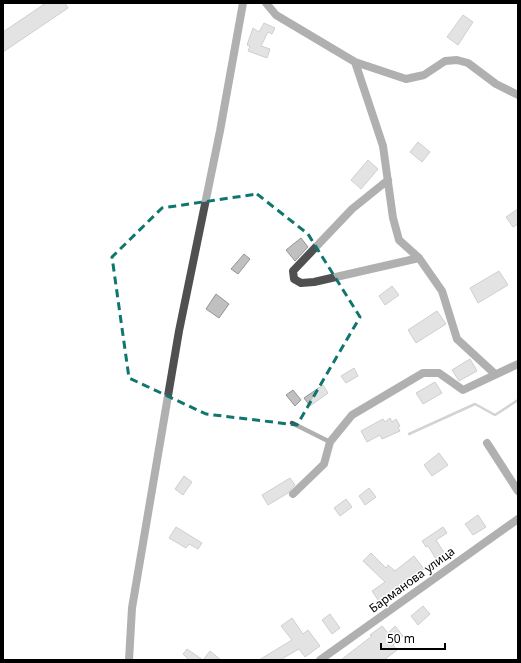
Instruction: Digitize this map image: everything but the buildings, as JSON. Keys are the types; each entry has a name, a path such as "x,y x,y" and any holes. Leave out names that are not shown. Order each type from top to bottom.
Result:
{"street":[{"path":"129,660 132,608 179,330 220,131 243,3"},
{"path":"266,3 276,15 355,62 406,79 424,75 445,61 457,60 468,63 496,84 518,95"},
{"path":"355,62 382,146 393,218 398,240 419,258 442,291 457,339 495,374"},
{"path":"388,180 352,208 293,271 294,279 301,283 314,282 419,258"},
{"path":"294,494 324,464 330,442 352,415 423,373 439,373 463,390 518,364"},
{"path":"487,443 518,491"},
{"name":"Барманова улица","path":"320,660 334,652 518,519"}],"lane":[{"path":"292,423 330,442"}],"highlighted area":[{"path":"257,194 308,234 360,317 297,425 206,414 129,378 112,257 162,208"}],"waterway":[{"path":"409,434 475,404 495,415 518,400"}]}
